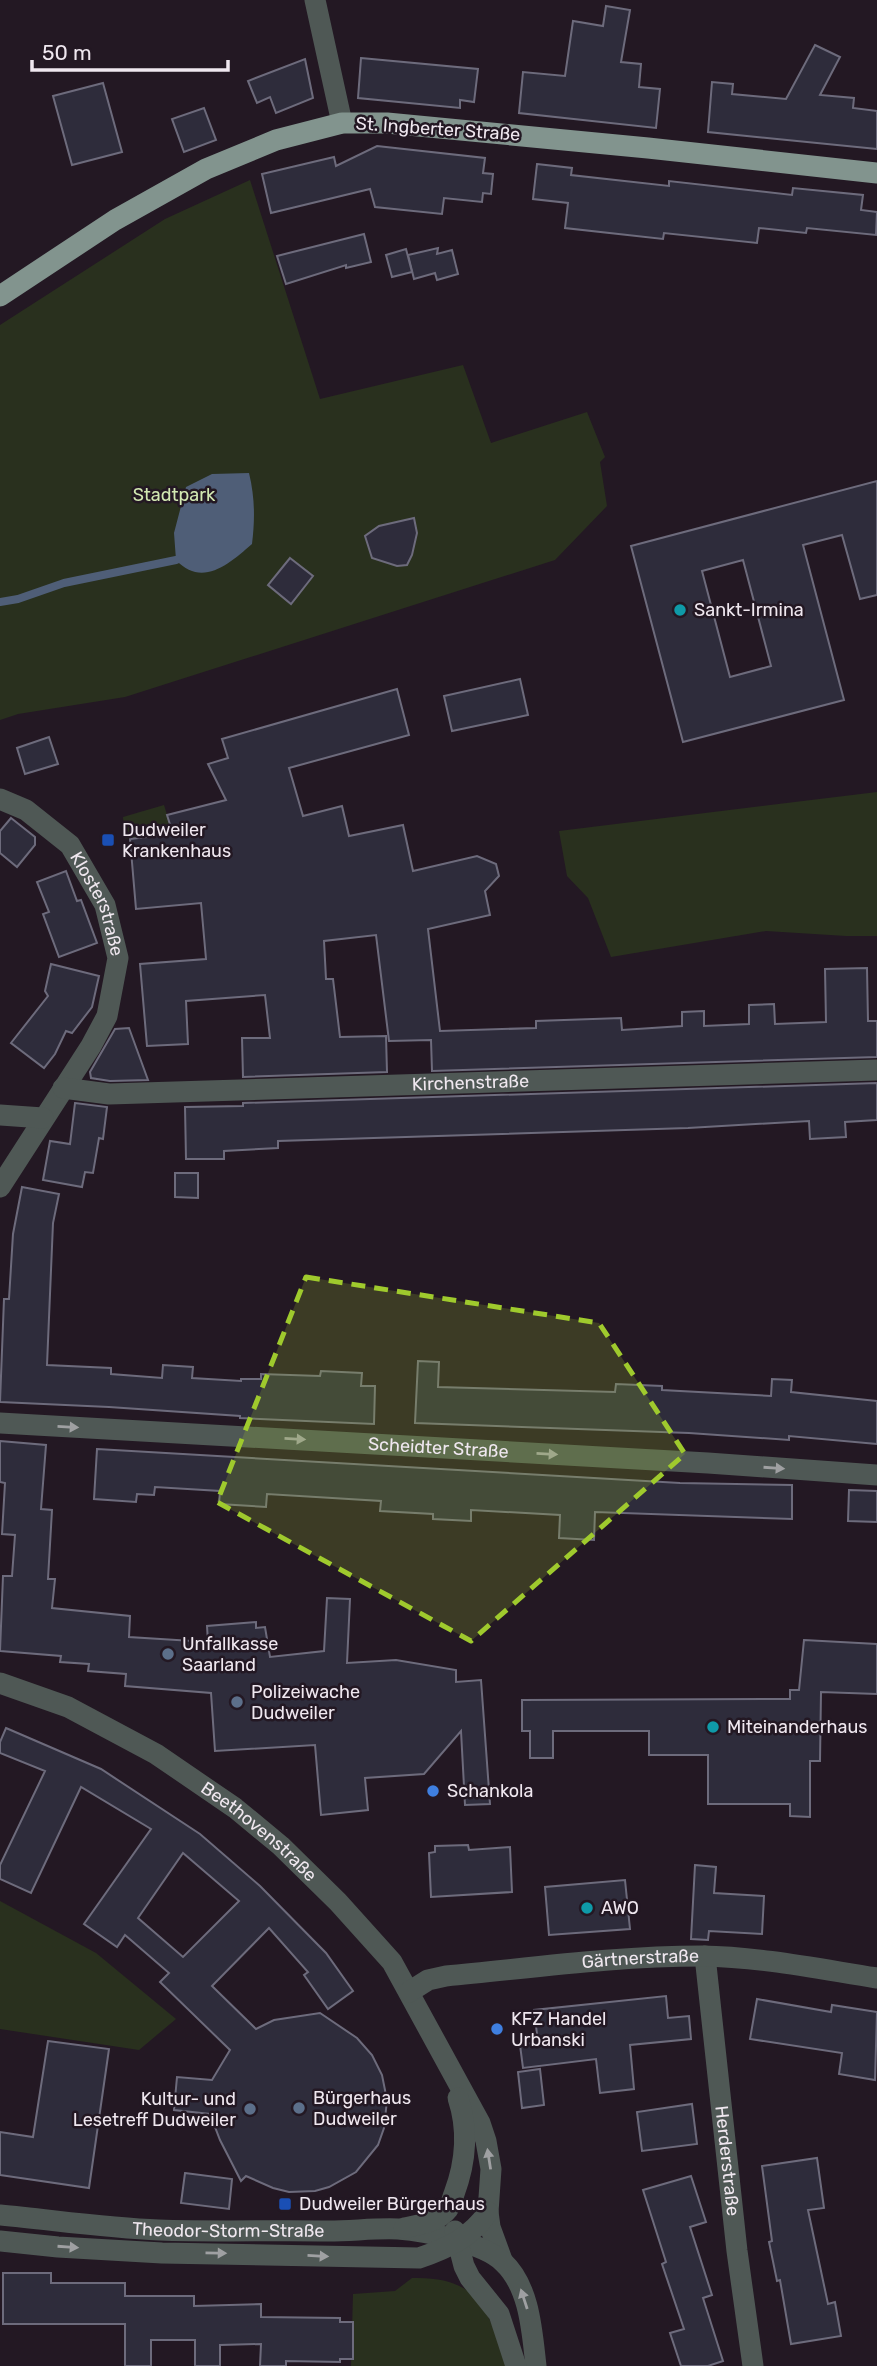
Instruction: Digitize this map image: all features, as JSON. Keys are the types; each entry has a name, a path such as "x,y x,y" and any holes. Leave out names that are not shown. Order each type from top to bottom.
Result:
{"main road":[{"name":"St. Ingberter Straße","path":"0,296 115,220 206,169 276,140 342,122 387,122 877,173"}],"street":[{"path":"315,0 342,122"},
{"name":"Klosterstraße","path":"0,799 26,810 70,845 105,905 118,958 107,1016 91,1046 0,1187"},
{"name":"Kirchenstraße","path":"63,1088 109,1094 877,1070"},
{"path":"0,1115 43,1118"},
{"name":"Scheidter Straße","path":"0,1423 695,1462 877,1475"},
{"name":"Beethovenstraße","path":"0,1683 79,1713 156,1754 235,1808 281,1846 338,1902 392,1962 473,2108 486,2141 491,2169 488,2212 490,2227 502,2260 511,2270 523,2293 531,2323 536,2366"},
{"name":"Gärtnerstraße","path":"409,1992 428,1980 446,1976 664,1957 705,1956 773,1962 877,1978"},
{"name":"Herderstraße","path":"705,1956 737,2251 754,2366"},
{"name":"Beethovenstraße","path":"446,2062 464,2115 466,2148 449,2208"},
{"path":"398,2229 437,2219 449,2208 464,2266 470,2278 499,2314 516,2366"},
{"path":"397,2259 419,2258 440,2251 472,2231 488,2212"},
{"name":"Theodor-Storm-Straße","path":"0,2214 161,2230 398,2229 458,2241"},
{"name":"Theodor-Storm-Straße","path":"0,2241 162,2253 268,2253 397,2259"},
{"path":"458,2241 488,2251 502,2260"},
{"path":"397,2259 454,2268 470,2278"}],"highlighted area":[{"path":"306,1277 599,1323 685,1454 471,1641 217,1502"}],"green space":[{"name":"Stadtpark","path":"250,180 320,399 463,365 491,443 587,412 605,457 600,462 607,506 555,560 125,697 18,714 0,720 0,325 165,219"},
{"path":"877,792 877,936 766,931 611,957 588,898 567,876 559,831"},
{"path":"164,805 173,834 125,839 123,817"},
{"path":"0,1901 96,1953 176,2019 139,2050 0,2029"},
{"path":"412,2278 452,2283 477,2300 494,2328 507,2366 351,2366 353,2294 395,2291"}],"water":[{"path":"249,473 254,508 252,544 215,570 205,573 186,568 176,560 174,533 186,487 212,474"}],"building":[{"path":"606,6 630,10 621,62 641,64 639,87 660,89 656,128 519,113 523,72 565,76 573,21 603,26"},
{"path":"815,45 840,57 820,95 854,98 853,108 877,111 877,149 708,132 712,82 733,84 732,94 786,99"},
{"path":"361,58 478,69 474,102 460,100 460,108 358,98"},
{"path":"305,59 313,98 276,113 270,97 257,103 248,81"},
{"path":"103,83 122,152 72,165 53,96"},
{"path":"204,108 216,140 184,152 172,119"},
{"path":"377,146 485,158 483,173 493,174 491,194 483,193 482,202 444,198 442,214 375,207 370,189 271,213 262,174 334,157 336,166"},
{"path":"537,164 572,168 571,175 669,186 669,181 792,195 793,188 863,195 861,210 877,212 876,235 807,228 806,233 759,228 757,243 664,233 663,239 565,228 568,203 533,199"},
{"path":"364,234 371,262 346,268 346,265 286,284 277,256"},
{"path":"438,248 437,254 452,250 458,274 437,280 435,273 414,279 408,255"},
{"path":"406,249 412,272 392,277 386,255"},
{"name":"Sankt-Irmina","path":"877,481 877,595 860,599 842,535 803,545 844,700 683,742 631,546","holes":["743,560 771,666 730,677 702,571"]},
{"path":"414,518 417,533 407,565 397,566 372,558 365,536 379,526"},
{"path":"290,558 313,576 291,604 268,585"},
{"path":"520,679 528,715 452,731 444,696"},
{"path":"397,689 409,735 289,768 303,816 342,806 349,836 403,825 413,871 477,856 496,864 499,876 485,891 490,915 428,929 440,1031 536,1028 536,1021 621,1018 622,1030 682,1026 682,1012 704,1011 704,1026 749,1024 749,1005 774,1004 775,1024 826,1022 825,969 867,968 868,1021 877,1021 877,1057 432,1071 431,1040 389,1041 376,935 324,941 326,979 333,979 340,1037 386,1036 387,1072 243,1077 242,1038 270,1038 265,995 186,1001 188,1044 147,1046 140,964 206,959 201,903 136,909 130,839 173,834 167,815 226,800 208,764 228,758 222,739"},
{"path":"49,737 58,764 25,774 17,748"},
{"path":"11,818 35,837 35,845 17,867 0,853 0,831"},
{"path":"66,871 77,901 81,900 97,943 59,957 43,914 49,912 37,882"},
{"path":"51,964 99,976 92,1007 72,1033 66,1031 55,1054 44,1068 11,1043 48,996 45,991"},
{"path":"129,1028 148,1080 110,1081 91,1078 90,1072 115,1029"},
{"path":"877,1083 877,1120 845,1122 846,1137 810,1139 809,1121 688,1128 278,1141 278,1148 224,1151 224,1159 186,1159 185,1107"},
{"path":"75,1103 107,1107 103,1139 99,1138 93,1173 85,1172 82,1187 43,1180 50,1141 70,1144"},
{"path":"175,1173 198,1173 198,1198 175,1197"},
{"path":"22,1187 59,1194 53,1223 47,1365 111,1368 111,1374 162,1378 163,1365 193,1367 192,1378 241,1381 261,1379 261,1374 320,1376 321,1371 362,1373 361,1386 375,1386 374,1424 0,1402 4,1299 9,1299 13,1234"},
{"path":"418,1361 439,1362 438,1387 615,1392 616,1384 662,1386 662,1390 771,1396 772,1379 792,1380 791,1392 877,1401 877,1444 789,1436 789,1440 689,1433 415,1423"},
{"path":"0,1441 46,1445 41,1509 52,1510 48,1579 55,1579 52,1608 130,1616 129,1637 208,1642 207,1626 256,1622 256,1628 265,1627 270,1657 324,1651 327,1598 350,1599 347,1663 396,1660 456,1670 456,1682 481,1680 490,1804 465,1805 461,1731 424,1774 365,1778 368,1810 321,1815 315,1745 215,1751 211,1693 125,1686 126,1674 88,1671 89,1664 60,1662 61,1656 0,1651 3,1576 12,1576 15,1535 2,1534 5,1483 0,1482"},
{"path":"97,1449 680,1483 792,1485 792,1519 595,1512 594,1540 559,1538 560,1515 471,1510 471,1521 433,1519 433,1514 380,1511 381,1501 267,1494 266,1507 219,1504 220,1491 155,1487 154,1495 137,1494 136,1502 94,1499"},
{"path":"849,1490 877,1491 877,1522 848,1521"},
{"path":"804,1640 877,1644 877,1694 821,1692 820,1761 810,1761 810,1817 790,1816 790,1804 708,1804 708,1755 649,1755 649,1731 553,1731 553,1758 530,1758 530,1731 522,1731 522,1700 790,1699 790,1690 799,1690"},
{"path":"6,1728 101,1769 200,1834 260,1886 326,1953 353,1991 328,2009 304,1975 308,1972 269,1928 212,1986 256,2029 274,2020 320,2013 357,2038 372,2055 382,2075 387,2100 384,2128 378,2145 356,2172 329,2187 315,2191 289,2192 246,2176 241,2181 210,2114 174,2110 177,2077 212,2080 230,2050 160,1982 169,1973 125,1935 117,1947 84,1924 151,1829 81,1787 31,1893 0,1879 0,1865 45,1771 0,1753 0,1742","holes":["183,1853 239,1901 183,1957 138,1918"]},
{"path":"468,1845 469,1850 510,1847 512,1892 431,1897 429,1853 435,1852 435,1846"},
{"path":"695,1865 716,1867 714,1893 764,1896 762,1934 709,1931 708,1940 691,1939"},
{"name":"AWO","path":"625,1880 630,1929 549,1935 545,1887"},
{"path":"666,1996 668,2018 689,2016 691,2039 630,2045 634,2089 600,2093 596,2059 523,2068 520,2045 538,2042 534,2010"},
{"path":"757,1999 831,2012 832,2005 877,2012 875,2080 839,2074 842,2053 750,2039"},
{"path":"48,2041 109,2049 89,2188 0,2175 0,2132 33,2137"},
{"path":"540,2069 544,2105 522,2108 518,2072"},
{"path":"692,2104 697,2144 642,2151 637,2112"},
{"path":"817,2158 824,2208 808,2210 828,2304 835,2302 841,2336 791,2344 780,2280 777,2281 769,2242 772,2241 762,2166"},
{"path":"185,2173 232,2179 229,2209 181,2203"},
{"path":"691,2176 706,2222 690,2227 712,2295 703,2298 723,2361 708,2366 681,2366 670,2333 684,2329 662,2264 666,2262 643,2190"},
{"path":"3,2273 51,2273 51,2283 125,2283 125,2296 194,2296 194,2306 261,2304 261,2317 340,2318 340,2322 353,2322 353,2359 340,2359 340,2362 286,2361 286,2366 260,2366 261,2344 220,2345 220,2366 195,2366 195,2340 151,2340 151,2366 125,2366 125,2324 3,2324"}],"waterway":[{"path":"0,602 18,599 64,583 176,560"}],"place":[{"name":"Sankt-Irmina","path":"680,610"},
{"name":"Dudweiler Krankenhaus","path":"108,840"},
{"name":"Unfallkasse Saarland","path":"168,1654"},
{"name":"Polizeiwache Dudweiler","path":"237,1702"},
{"name":"Miteinanderhaus","path":"713,1727"},
{"name":"Schankola","path":"433,1791"},
{"name":"AWO","path":"587,1908"},
{"name":"KFZ Handel Urbanski","path":"497,2029"},
{"name":"Bürgerhaus Dudweiler","path":"299,2108"},
{"name":"Kultur- und Lesetreff Dudweiler","path":"250,2109"},
{"name":"Dudweiler Bürgerhaus","path":"285,2204"}]}
